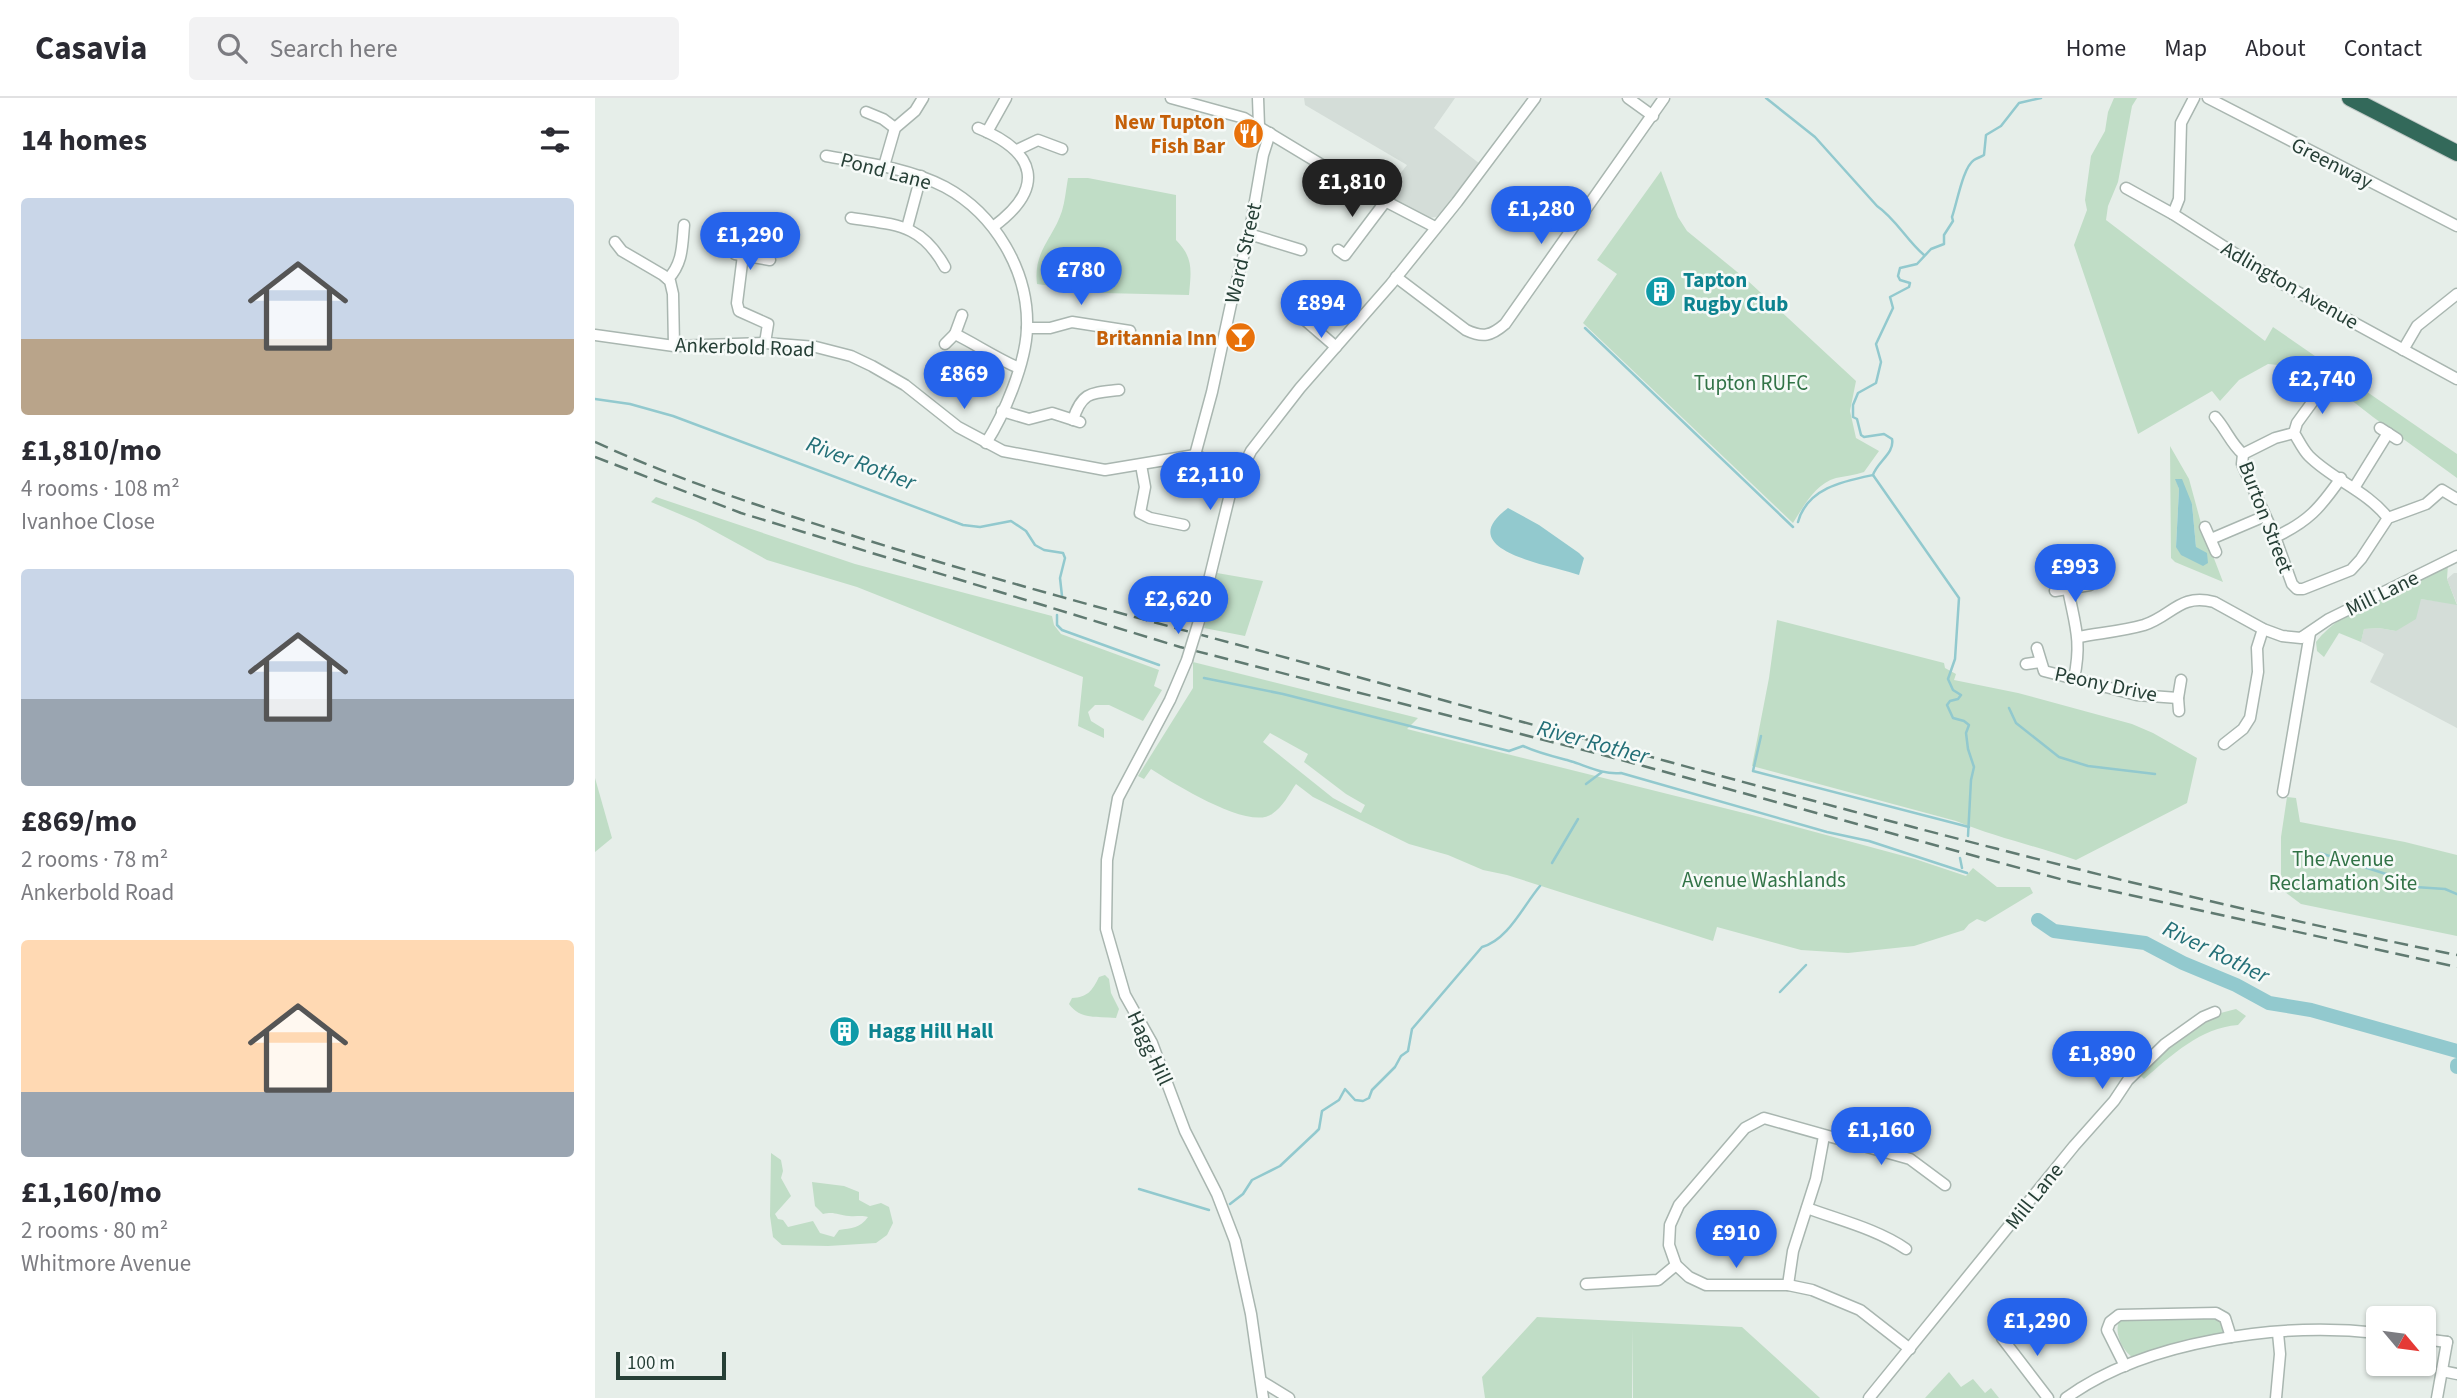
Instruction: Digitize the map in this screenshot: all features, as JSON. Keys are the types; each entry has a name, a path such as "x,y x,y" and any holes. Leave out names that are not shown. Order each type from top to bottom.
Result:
{"highway":[{"path":"2350,98 2457,153"}],"street":[{"path":"884,166 894,128 915,111 923,98"},
{"path":"993,227 1010,214 1026,193 1028,181 1026,169 1017,150 983,130 1006,98"},
{"path":"1171,98 1205,103 1244,118 1385,202 1435,227"},
{"path":"1258,98 1259,126"},
{"name":"Hagg Hill","path":"1263,1398 1251,1314 1235,1241 1217,1194 1185,1131 1153,1043 1125,995 1106,929 1107,860 1118,798 1170,700 1187,660 1230,494 1251,451 1281,411 1396,277 1535,98"},
{"path":"1628,98 1653,116"},
{"path":"1396,277 1466,330 1479,336 1493,334 1505,324 1664,98"},
{"path":"2173,214 2179,199 2181,123 2193,98"},
{"name":"Greenway","path":"2208,98 2457,226"},
{"path":"866,112 894,128"},
{"name":"Ward Street","path":"1195,455 1249,234 1263,155 1270,133"},
{"path":"1017,150 1038,140 1062,149"},
{"name":"Pond Lane","path":"826,156 884,166 921,176 946,188 993,227 1008,250 1021,280 1027,328 1019,368 986,443"},
{"path":"907,228 921,176"},
{"name":"Adlington Avenue","path":"2126,188 2173,214 2281,283 2457,379"},
{"path":"1341,252 1385,202"},
{"path":"851,218 907,228 936,249 945,267"},
{"path":"668,279 681,261 684,225"},
{"path":"1249,234 1301,250"},
{"path":"615,242 622,251 668,279 673,294 674,345"},
{"path":"765,343 768,324 739,310 739,254 770,260"},
{"path":"2403,349 2417,326 2457,294"},
{"path":"1314,295 1298,314 1336,346"},
{"path":"945,344 955,334 962,315"},
{"path":"1027,328 1050,328 1072,322 1130,331"},
{"path":"955,334 1019,368"},
{"name":"Ankerbold Road","path":"595,335 674,345 765,343 816,347 861,360 905,385 958,427 1003,451 1105,470 1195,455"},
{"path":"2324,386 2297,423 2294,433 2309,456 2354,488 2388,518 2426,504 2442,490 2457,499"},
{"path":"1002,411 1029,419 1052,413 1077,421 1083,398 1090,393 1119,390"},
{"name":"Burton Street","path":"2215,417 2235,448 2243,454 2242,464 2275,537 2292,584 2297,589 2351,570 2388,518"},
{"path":"2243,454 2275,438 2294,433"},
{"path":"2354,488 2388,433"},
{"path":"1195,455 1238,474"},
{"path":"1140,465 1145,487 1140,513 1184,525"},
{"path":"2275,537 2307,520 2322,505 2341,478"},
{"path":"2211,540 2265,516"},
{"path":"2205,527 2216,552"},
{"name":"Mill Lane","path":"2310,634 2329,619 2457,556"},
{"path":"2055,591 2090,585"},
{"path":"2069,589 2079,637 2074,679"},
{"path":"2079,637 2145,624 2190,600 2214,602 2263,629 2293,638 2310,634"},
{"path":"2224,744 2248,732 2255,696 2257,648 2263,629"},
{"path":"2283,792 2310,634"},
{"name":"Peony Drive","path":"2037,648 2044,671 2137,695 2178,698"},
{"name":"Peony Drive","path":"2026,664 2040,662"},
{"name":"Peony Drive","path":"2179,711 2181,680"},
{"name":"Mill Lane","path":"1869,1398 2074,1146 2114,1101 2127,1080 2165,1044 2203,1017 2215,1012"},
{"path":"1910,1349 1860,1310 1812,1290 1788,1285 1706,1285 1689,1277 1677,1265 1669,1245 1673,1215 1745,1128 1764,1118 1910,1158 1945,1185"},
{"path":"1788,1285 1793,1251 1816,1179 1824,1136"},
{"path":"1807,1208 1896,1242 1906,1249"},
{"path":"1595,1281 1658,1280 1677,1265"},
{"path":"2125,1366 2107,1330 2110,1322 2119,1315 2216,1313 2225,1318 2231,1336"},
{"path":"2066,1398 2125,1366 2179,1348 2231,1336 2344,1329 2366,1332"},
{"path":"2276,1398 2280,1353 2278,1333"},
{"path":"2002,1338 2048,1398"},
{"path":"2437,1398 2452,1339"},
{"path":"2442,1371 2457,1374"},
{"path":"1261,1381 1289,1398"}],"shaded area":[{"path":"1304,98 1455,98 1434,128 1480,164 1444,211 1429,218 1384,194 1407,165 1305,105"},
{"path":"2457,573 2457,604 2447,579"},
{"path":"2421,599 2457,604 2457,728 2370,682 2384,654 2361,642 2364,629 2396,631"}],"green space":[{"path":"2114,98 2137,98 2132,106 2118,182 2108,206 2106,220 2265,341 2273,327 2457,454 2457,478 2310,368 2268,364 2239,380 2220,401 2212,391 2138,434 2074,245 2087,210 2085,200 2091,156 2105,131 2108,112"},
{"name":"Tupton RUFC","path":"1661,171 1678,217 1687,231 1747,280 1856,381 1850,411 1856,438 1879,451 1864,472 1836,478 1822,485 1793,523 1583,323 1617,274 1597,260"},
{"path":"1068,178 1088,178 1176,195 1176,240 1189,259 1189,295 1102,293 1037,284 1038,263 1062,211"},
{"path":"2170,446 2189,479 2202,527 2223,582 2171,558","holes":["2176,480 2192,504 2196,547 2176,547 2179,489"]},
{"path":"656,497 855,564 1052,616 1054,625 1061,634 1159,670 1154,686 1162,690 1143,721 1109,705 1095,705 1088,712 1091,721 1104,729 1104,738 1078,726 1083,677 857,587 767,560 696,521 651,502"},
{"path":"2448,564 2447,579 2457,605 2421,599 2416,619 2396,631 2364,629 2361,642 2339,633 2324,657 2317,651 2316,642 2342,618 2377,597"},
{"path":"1217,573 1263,581 1245,636 1204,628"},
{"path":"1777,620 1944,663 1945,668 1956,674 1954,680 2018,693 2132,724 2153,733 2197,758 2187,803 2076,860 1956,821 1752,766"},
{"name":"Avenue Washlands","path":"1193,662 1418,718 1407,729 1752,815 1915,859 1966,876 1973,868 1997,887 2030,887 2033,893 1985,922 1977,919 1964,930 1914,946 1848,953 1801,950 1717,927 1713,941 1507,875 1483,870 1448,855 1409,844 1313,797 1296,784 1279,808 1261,818 1229,811 1211,803 1151,769 1144,779 1138,776 1193,688","holes":["1270,733 1308,754 1304,762 1365,805 1361,813 1333,798 1263,742"]},
{"path":"595,778 612,838 595,852"},
{"name":"The Avenue Reclamation Site","path":"2287,797 2296,798 2300,822 2457,855 2457,936 2301,904 2281,889 2281,837"},
{"path":"1105,975 1109,979 1111,993 1119,1009 1116,1018 1090,1016 1073,1009 1069,1004 1072,998 1086,995 1099,977"},
{"path":"2236,1009 2246,1016 2238,1025 2211,1031 2199,1037 2144,1079 2139,1074 2170,1044 2209,1016"},
{"path":"771,1153 781,1160 781,1178 791,1196 775,1214 788,1227 813,1221 820,1233 834,1237 839,1230 859,1225 868,1217 823,1214 815,1206 812,1182 844,1186 859,1192 859,1200 870,1206 881,1203 889,1207 893,1223 887,1235 876,1243 782,1245 773,1237 770,1216"},
{"path":"1537,1317 1742,1327 1820,1398 1633,1398 1632,1328 1632,1398 1485,1398 1482,1377"},
{"path":"2121,1319 2218,1319 2225,1328 2223,1333 2134,1358 2126,1351 2118,1334 2118,1323"},
{"path":"1949,1372 1961,1387 1973,1379 1985,1393 1991,1388 1999,1398 1925,1398"}],"water":[{"path":"2175,479 2182,479 2192,504 2196,547 2207,553 2208,563 2203,566 2181,555 2176,547 2179,489"},
{"path":"1508,508 1539,525 1579,553 1584,558 1579,575 1529,561 1498,545 1491,535 1493,523"}],"waterway":[{"path":"1766,98 1815,137 1924,255"},
{"path":"1968,836 1974,767 1966,733 1969,725 1953,718 1947,705 1961,695 1953,690 1948,679 1955,659 1959,598 1873,475 1891,449 1892,439 1884,434 1864,437 1861,435 1857,419 1853,417 1853,405 1858,393 1876,383 1881,362 1876,344 1893,308 1890,297 1909,287 1910,283 1900,280 1898,276 1900,268 1917,264 1931,249 1944,244 1944,235 1953,221 1964,177 1970,164 1984,155 1986,135 2001,126 2019,103 2041,98"},
{"path":"1585,328 1793,527"},
{"name":"River Rother","path":"595,399 630,404 673,416 963,525 980,527 1011,521 1026,531 1035,545 1044,550 1063,553 1065,558 1060,578 1062,596"},
{"path":"1798,522 1809,501 1818,494 1850,480 1873,475"},
{"name":"River Rother","path":"1057,615 1057,625 1062,630 1159,665"},
{"name":"River Rother","path":"1204,678 1283,694 1509,751 1523,746 1600,771 1621,773 1827,832 1869,841 1967,873"},
{"path":"2009,708 2016,723 2059,757 2088,766 2155,774"},
{"path":"1761,736 1753,771 1969,827"},
{"path":"1586,784 1602,772"},
{"path":"1552,863 1578,819"},
{"path":"2320,853 2386,874 2415,887 2445,889 2457,894"},
{"path":"1960,858 1962,868"},
{"path":"1230,1204 1243,1194 1252,1180 1280,1166 1315,1133 1319,1129 1322,1111 1339,1100 1345,1089 1355,1100 1363,1101 1369,1098 1372,1090 1408,1051 1412,1029 1482,947 1507,930 1540,886"},
{"name":"River Rother","path":"2038,920 2054,931 2145,943 2269,1003 2311,1010 2457,1051"},
{"path":"1780,992 1806,965"},
{"path":"1139,1189 1209,1210"}],"railway":[{"path":"595,442 693,482 793,517 1112,611 2045,861 2319,926 2457,955"},
{"path":"595,457 741,513 1180,647 1599,754 2071,882 2457,967"}],"place":[{"name":"New Tupton Fish Bar","path":"1248,134"},
{"name":"Tapton Rugby Club","path":"1660,292"},
{"name":"Britannia Inn","path":"1240,338"},
{"name":"Hagg Hill Hall","path":"845,1031"}]}
